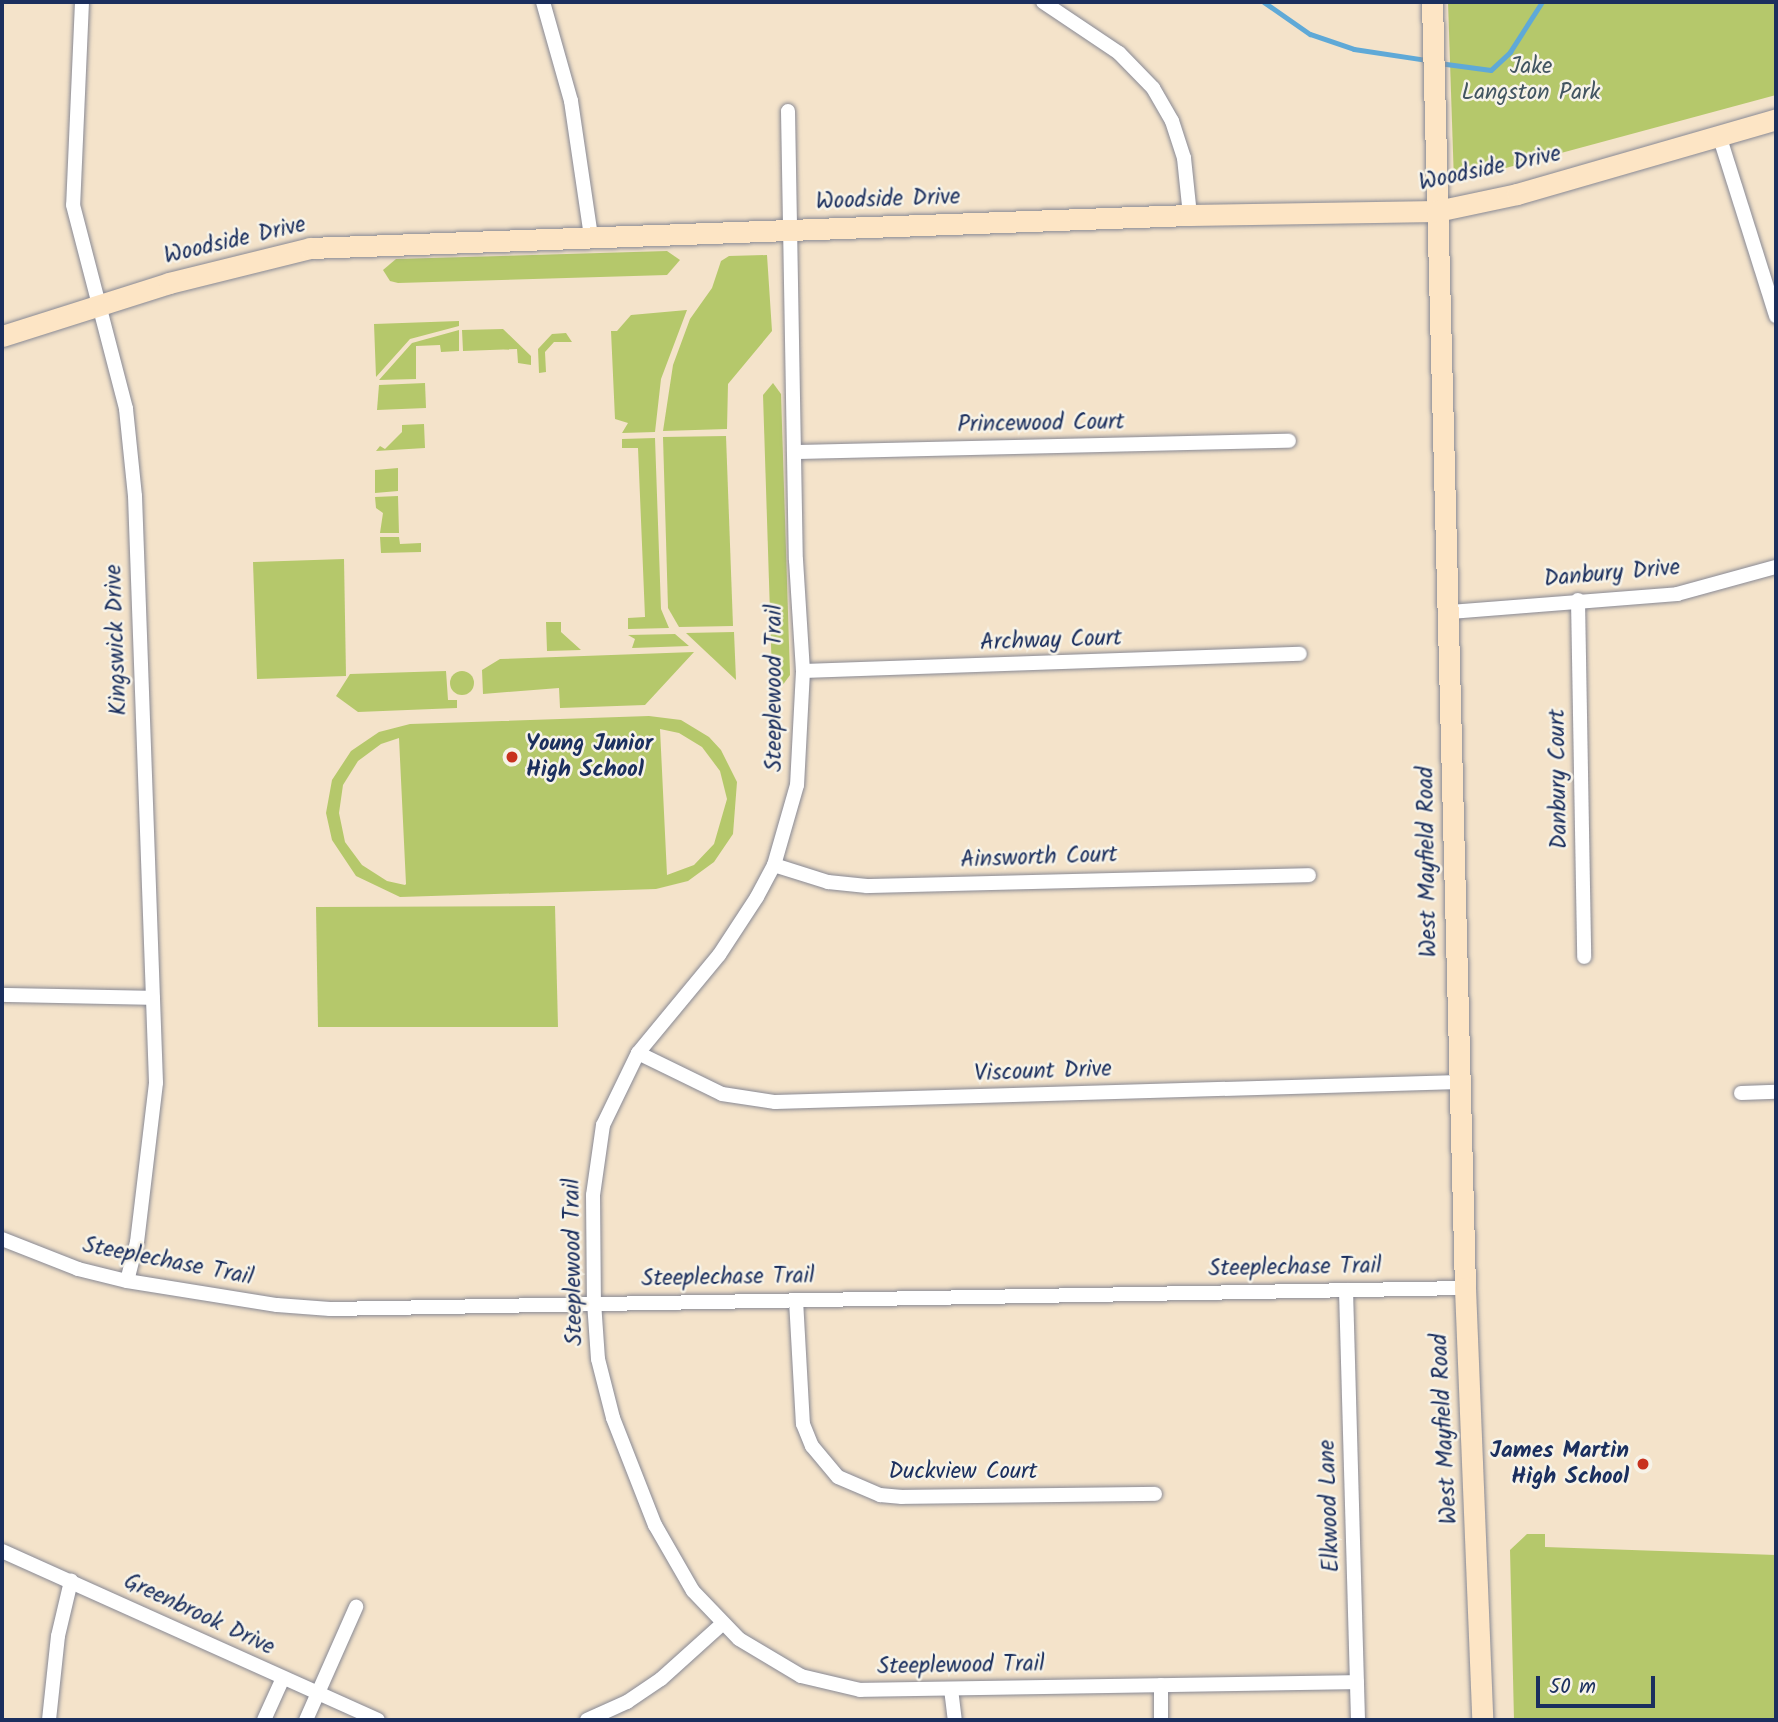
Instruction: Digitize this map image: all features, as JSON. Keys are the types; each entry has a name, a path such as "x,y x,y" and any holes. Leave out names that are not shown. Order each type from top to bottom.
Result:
{"street":[{"name":"Kingswick Drive","path":"82,2 73,205 126,410 135,496 153,998 152,1135 127,1281"},
{"path":"543,2 571,101 591,236"},
{"path":"1043,2 1119,53 1153,88 1172,121 1184,158 1190,215"},
{"name":"West Mayfield Road","path":"1432,2 1450,612 1465,1288 1482,1720"},
{"name":"Steeplewood Trail","path":"788,111 794,452 803,671 797,785 774,865 719,955 638,1053 603,1125 596,1161 594,1302 604,1389 655,1525 693,1591 722,1624 780,1665 830,1686 860,1690 1357,1682"},
{"name":"Woodside Drive","path":"2,336 98,306 310,248 1190,215 1437,211 1517,194 1776,119"},
{"path":"1719,135 1776,316"},
{"name":"Princewood Court","path":"794,452 1289,441"},
{"name":"Danbury Drive","path":"1450,612 1677,594 1776,568"},
{"name":"Danbury Court","path":"1578,600 1584,957"},
{"name":"Archway Court","path":"803,671 1300,653"},
{"name":"Ainsworth Court","path":"774,865 828,882 867,886 1309,875"},
{"path":"2,995 153,998"},
{"name":"Viscount Drive","path":"638,1053 722,1094 775,1102 1460,1082"},
{"path":"1741,1093 1776,1092"},
{"name":"Steeplechase Trail","path":"2,1239 78,1269 127,1281 278,1305 330,1309 594,1302 1465,1288"},
{"name":"Elkwood Lane","path":"1346,1290 1358,1720"},
{"name":"Duckview Court","path":"796,1300 803,1424 824,1465 847,1482 880,1495 902,1497 1155,1493"},
{"name":"Greenbrook Drive","path":"2,1550 378,1720"},
{"path":"49,1720 56,1647 71,1581"},
{"path":"306,1720 356,1606"},
{"path":"587,1720 627,1702 661,1679 722,1624"},
{"path":"264,1720 283,1678"},
{"path":"1161,1685 1161,1720"},
{"path":"951,1689 955,1720"}],"green space":[{"name":"Jake Langston Park","path":"1448,2 1776,2 1776,95 1454,182"},
{"path":"667,251 680,260 667,275 398,283 390,281 383,270 396,259"},
{"path":"767,255 772,331 728,384 727,429 663,431 673,365 690,319 712,288 721,261 729,256"},
{"path":"687,310 661,379 655,432 622,433 628,423 615,419 611,331 617,331 631,315"},
{"path":"459,321 459,326 410,339 376,377 374,324"},
{"path":"503,329 531,356 531,365 518,363 517,349 463,351 462,330"},
{"path":"459,330 459,351 441,352 440,345 416,346 416,379 379,380 412,343"},
{"path":"566,333 572,342 554,342 545,352 546,372 539,373 538,349 552,334"},
{"path":"425,383 426,408 377,410 379,385"},
{"path":"773,383 781,394 790,675 782,686 772,675 763,395"},
{"path":"424,424 425,448 376,451 380,446 385,449 402,432 402,425"},
{"path":"726,436 733,626 679,627 668,608 663,437"},
{"path":"655,438 661,609 669,628 628,629 628,618 645,617 638,448 622,448 622,439"},
{"path":"398,468 398,491 375,493 375,470"},
{"path":"398,496 399,533 380,533 383,513 376,508 375,497"},
{"path":"380,537 399,537 400,544 421,543 421,552 381,553"},
{"path":"344,559 346,676 257,679 253,562"},
{"path":"546,622 561,622 561,632 581,650 547,651"},
{"path":"734,632 736,680 686,633"},
{"path":"675,634 689,646 632,648 635,639 628,635"},
{"path":"694,652 645,705 560,708 559,688 483,694 482,670 500,659"},
{"path":"446,671 448,700 457,700 457,708 358,712 336,696 350,674"},
{"path":"462,671 471,674 474,683 471,692 462,695 453,692 450,683 453,674"},
{"path":"649,716 681,720 709,737 721,750 737,782 733,834 714,862 688,881 656,889 400,897 356,876 332,840 326,813 332,780 351,751 379,732 410,724","holes":["660,729 679,733 702,747 720,771 727,799 714,844 694,865 667,875","399,738 406,884 405,885 387,881 362,865 345,842 339,813 343,785 358,761 381,744"]},
{"path":"555,906 558,1027 318,1027 316,907"},
{"path":"1527,1534 1545,1534 1545,1547 1776,1555 1776,1720 1514,1720 1510,1550"}],"waterway":[{"path":"1264,2 1310,34 1354,49 1427,60"},
{"path":"1439,63 1491,70 1510,52 1542,2"}],"place":[{"name":"Young Junior High School","path":"512,757"},
{"name":"James Martin High School","path":"1643,1464"}]}
